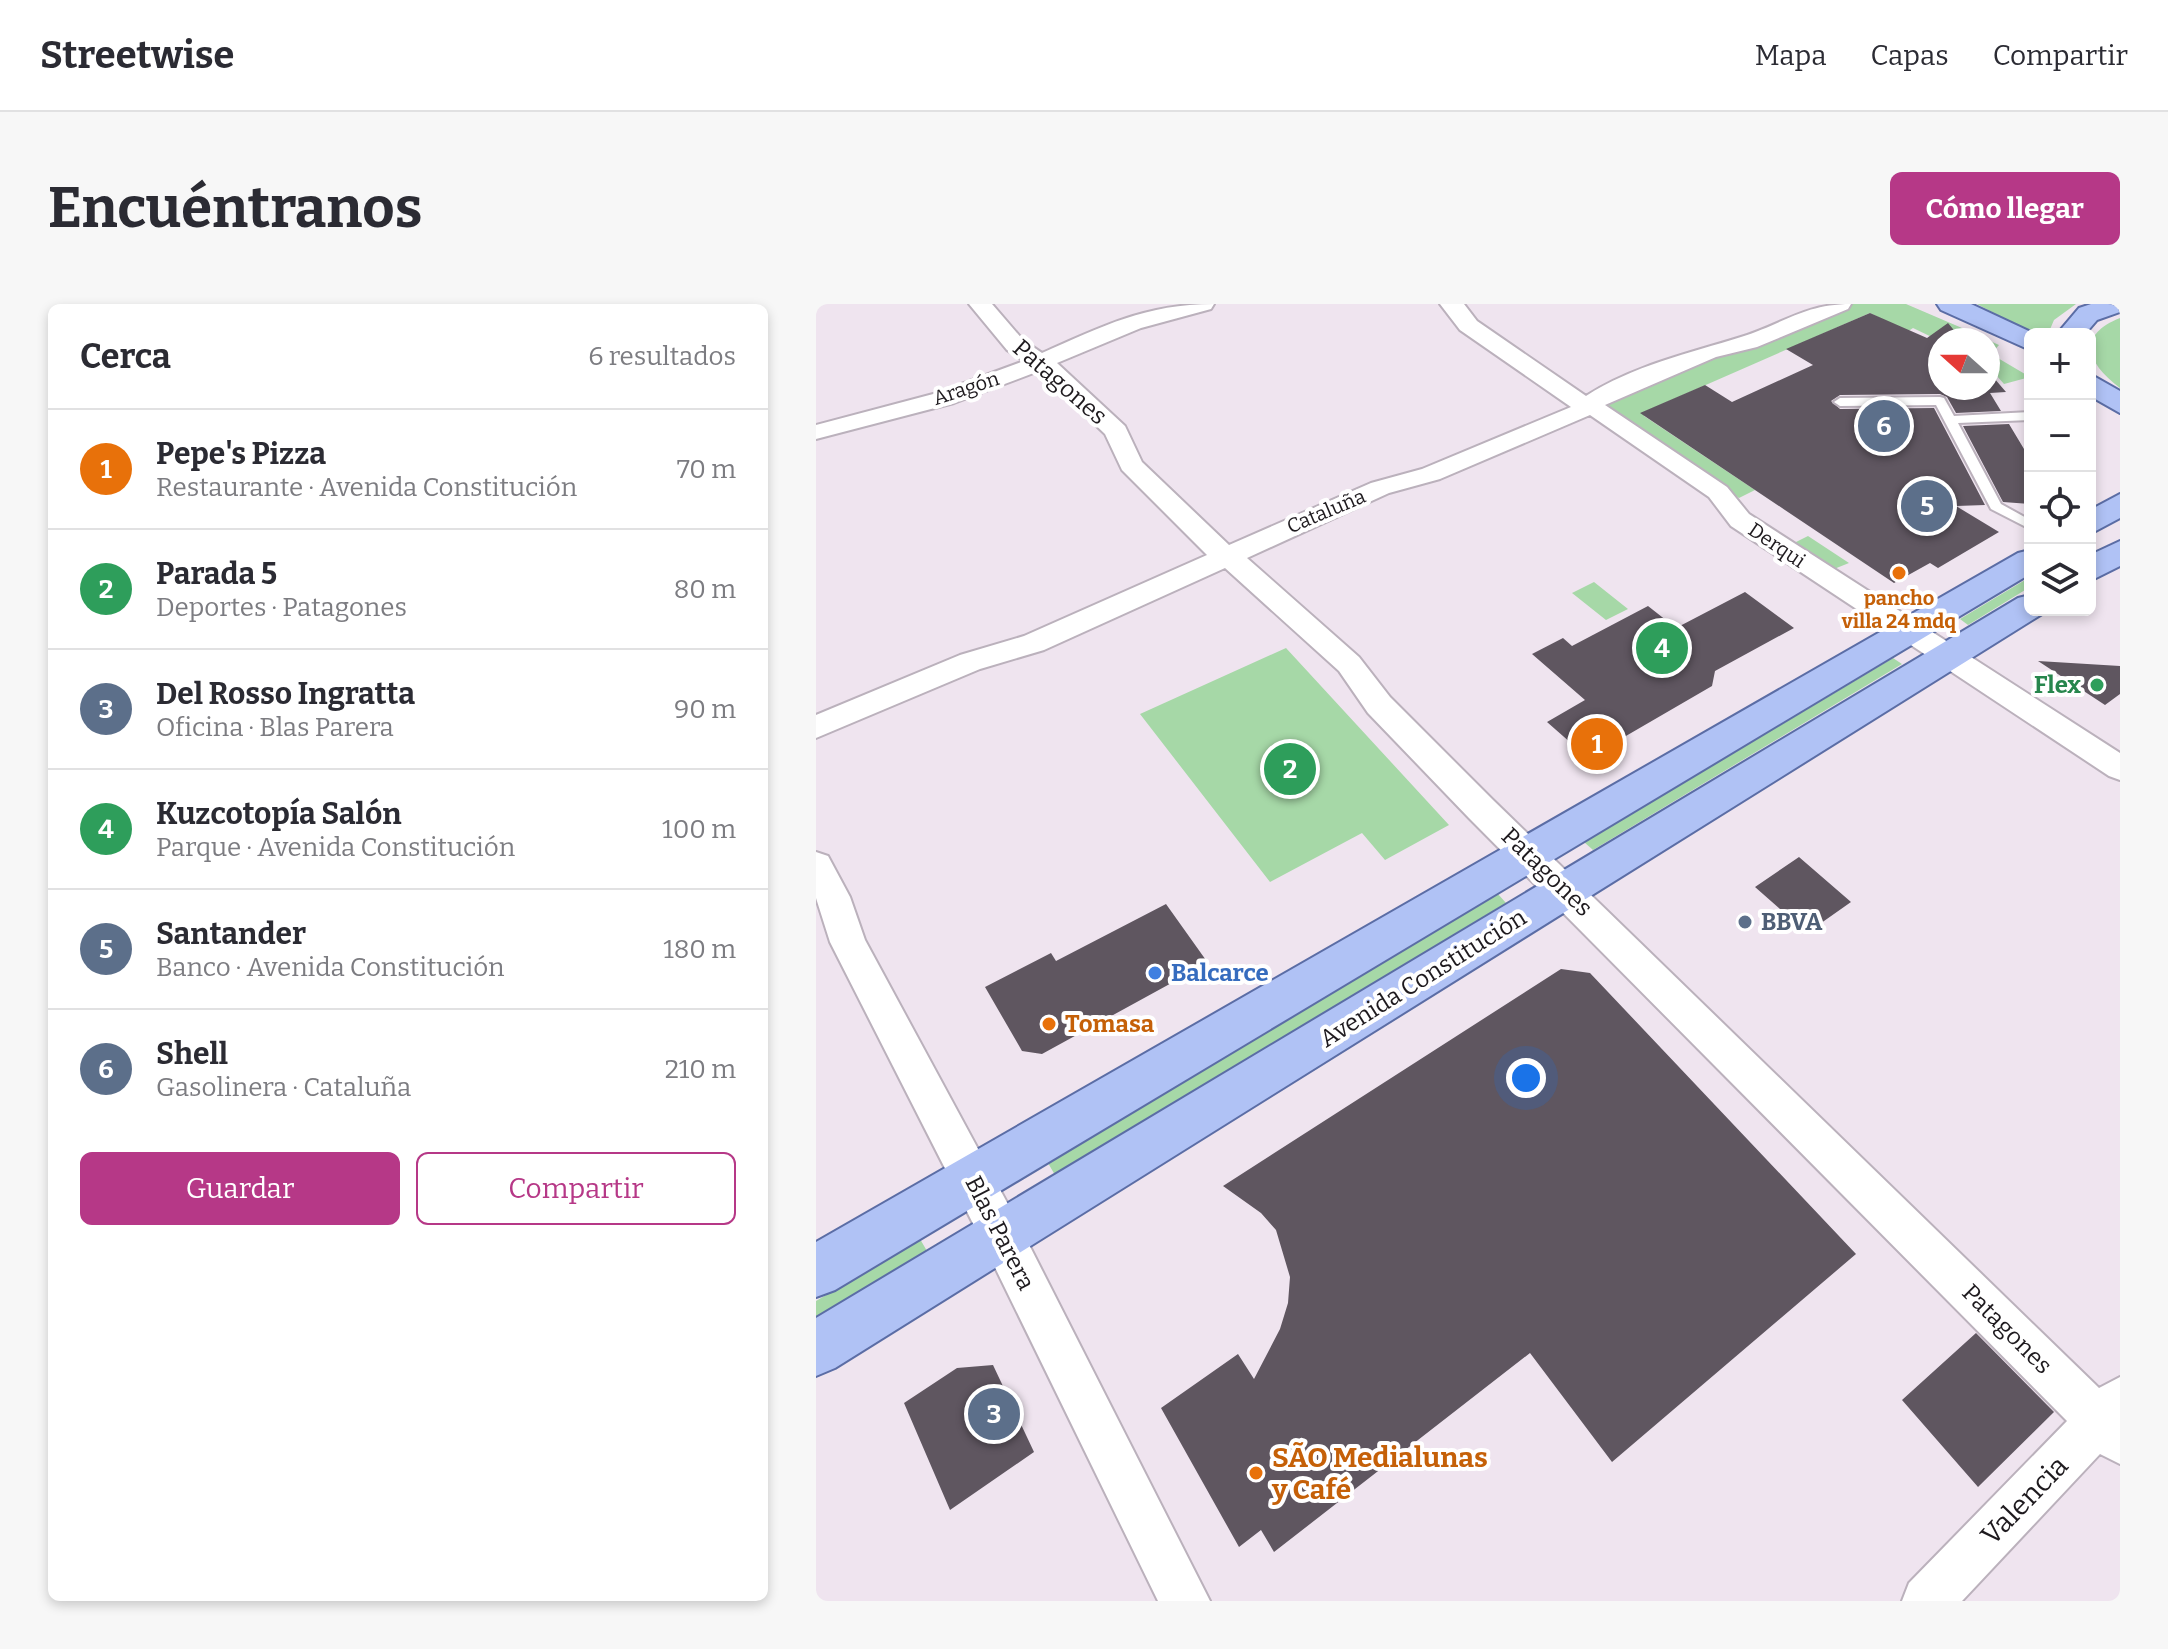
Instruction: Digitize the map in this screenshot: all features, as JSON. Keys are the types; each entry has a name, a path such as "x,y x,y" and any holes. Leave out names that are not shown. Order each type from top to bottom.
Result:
{"main road":[{"path":"1950,304 2024,339"},
{"path":"2075,328 2088,314 2117,304"},
{"path":"2096,520 2120,504"},
{"path":"2096,566 2120,551"},
{"path":"816,1271 2024,563"},
{"name":"Avenida Constitución","path":"816,1349 2024,610"}],"street":[{"name":"Patagones","path":"980,304 1015,345 1055,372 1116,431 1131,465 1226,557 1254,576 1349,664 1379,705 1528,853 2113,1421"},
{"name":"Aragón","path":"816,432 877,417 1039,362 1182,307 1203,304"},
{"name":"Derqui","path":"1451,304 1460,311 1468,325 1571,398 1588,406 1718,492 1740,520 2120,768"},
{"name":"Cataluña","path":"816,727 970,662 1034,643 1380,488 1431,474 1571,417 1604,395 1708,352 1749,342 1840,304"},
{"name":"Blas Parera","path":"816,865 833,897 848,942 1002,1236 1185,1601"},
{"name":"Valencia","path":"1927,1601 2113,1421"}],"lane":[{"path":"1840,402 1940,401 1996,506 2024,522"},
{"path":"1950,420 2024,416"}],"green space":[{"path":"1851,304 1906,304 1962,328 1928,328 1928,335 1913,328 1907,332 1870,313 1644,412 1644,416 1755,490 1739,498 1604,406 1605,402 1710,354 1737,352"},
{"path":"1977,304 2076,304 2054,320 2051,328 2024,330"},
{"path":"2120,318 2120,388 2096,363 2096,335"},
{"path":"2000,359 2024,373 2024,379 2004,384 2000,380"},
{"path":"1808,536 1849,563 1829,571 1790,545"},
{"path":"2024,581 2024,591 1968,625 1960,619"},
{"path":"1594,582 1628,609 1606,620 1572,593"},
{"path":"1286,648 1449,825 1385,860 1362,833 1270,882 1140,714"},
{"path":"1893,658 1902,664 1593,850 1584,842"},
{"path":"1498,894 1506,903 1055,1175 1048,1163"},
{"path":"920,1239 927,1251 816,1318 816,1301"}],"building":[{"path":"1870,313 1928,337 1928,394 1840,395 1831,401 1840,409 1934,408 1985,505 1956,506 1999,532 1938,568 1930,563 1894,583 1640,413 1705,385 1732,402 1813,365 1786,349"},
{"path":"1949,400 1994,400 2001,411 1956,413"},
{"path":"2009,424 2024,449 2024,504 2003,502 1963,426"},
{"path":"1745,592 1794,628 1715,671 1712,686 1588,758 1547,722 1585,700 1532,654 1563,638 1572,646 1648,606 1676,628"},
{"name":"Flex","path":"2038,661 2120,666 2120,694 2105,705"},
{"path":"1799,857 1851,902 1807,933 1755,887"},
{"path":"1166,904 1208,963 1042,1054 1022,1051 985,987 1051,953 1056,961"},
{"path":"1561,969 1590,973 1856,1254 1612,1462 1530,1353 1274,1552 1261,1530 1239,1547 1161,1408 1238,1354 1254,1379 1280,1329 1288,1303 1290,1277 1276,1230 1261,1213 1223,1186"},
{"path":"1976,1333 2054,1412 1978,1487 1902,1400"},
{"path":"993,1365 1034,1452 950,1510 904,1403 957,1368"}],"place":[{"name":"Shell","path":"1884,426"},
{"name":"Santander","path":"1927,506"},
{"name":"pancho villa 24 mdq","path":"1899,573"},
{"name":"Kuzcotopía Salón","path":"1662,648"},
{"name":"Flex","path":"2097,685"},
{"name":"Pepe's Pizza","path":"1597,744"},
{"name":"Parada 5","path":"1290,769"},
{"name":"BBVA","path":"1745,922"},
{"name":"Balcarce","path":"1155,973"},
{"name":"Tomasa","path":"1049,1024"},
{"name":"Del Rosso Ingratta","path":"994,1414"},
{"name":"SÃO Medialunas y Café","path":"1256,1473"}]}
